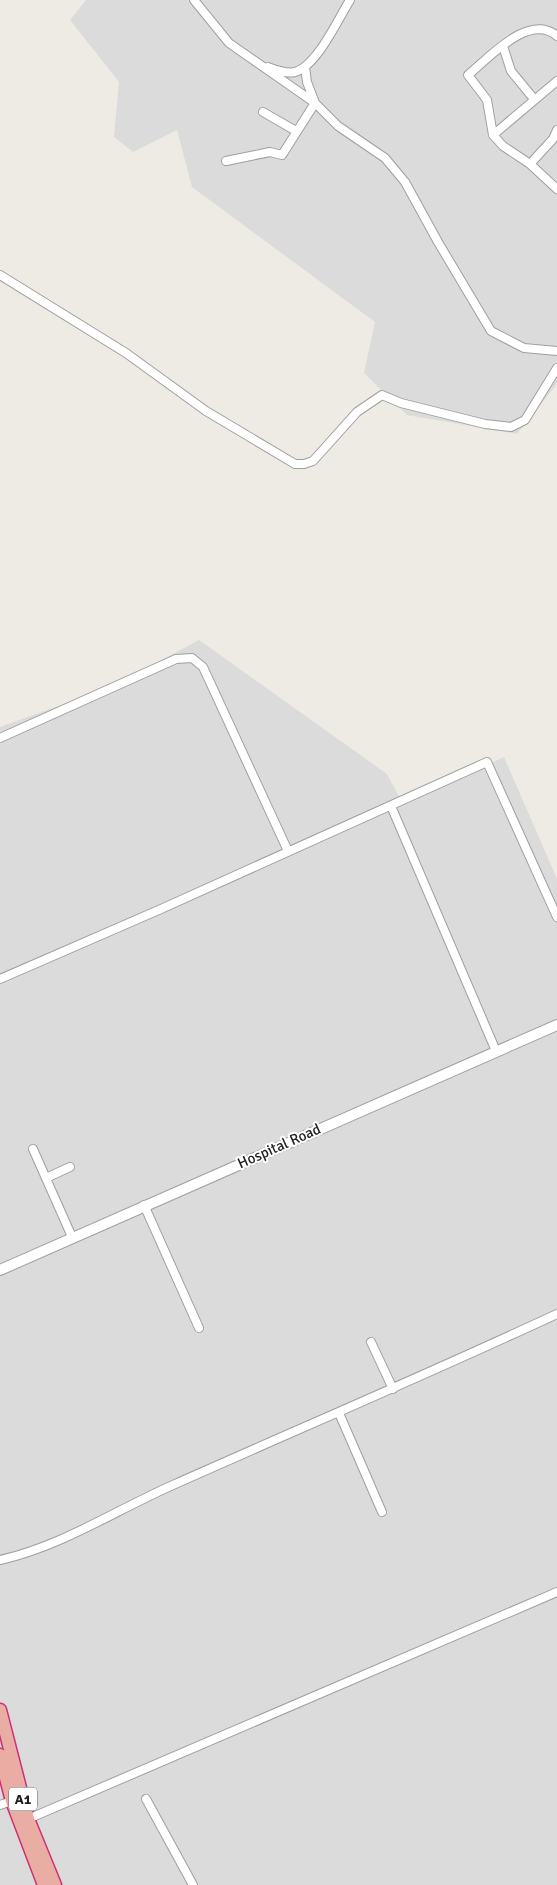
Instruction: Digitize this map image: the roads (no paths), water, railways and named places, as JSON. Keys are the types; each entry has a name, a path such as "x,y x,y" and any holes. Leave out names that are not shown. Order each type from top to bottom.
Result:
{"highway":[{"name":"A1","path":"0,1710 28,1819 55,1885"},
{"name":"A1","path":"0,1755 6,1803 44,1885"}],"street":[{"path":"194,0 229,43 314,103 338,126 385,158 404,182 491,331 524,348 557,351"},
{"path":"259,64 281,71 294,72 306,67 317,54 349,0"},
{"path":"557,36 542,28 532,29 503,46 468,75 487,100 493,135 502,146 530,164 557,189"},
{"path":"503,46 511,71 534,99"},
{"path":"306,67 307,82 314,103"},
{"path":"493,135 557,80"},
{"path":"226,161 270,152 282,155 314,103"},
{"path":"263,112 296,131"},
{"path":"530,164 552,139 557,130"},
{"path":"0,275 126,353 206,412 295,464 313,461 357,412 382,395 401,404 485,424 516,426 525,420 557,368"},
{"path":"0,738 176,659 192,658 203,667 288,851"},
{"path":"0,979 487,762 557,917"},
{"path":"391,806 496,1051"},
{"name":"Hospital Road","path":"1,1269 557,1025"},
{"path":"33,1149 72,1237"},
{"path":"46,1178 70,1167"},
{"path":"144,1205 199,1328"},
{"path":"0,1560 44,1546 171,1486 339,1414 557,1314"},
{"path":"371,1342 393,1389"},
{"path":"339,1414 382,1512"},
{"path":"28,1819 557,1592"},
{"path":"146,1799 193,1885"}]}
